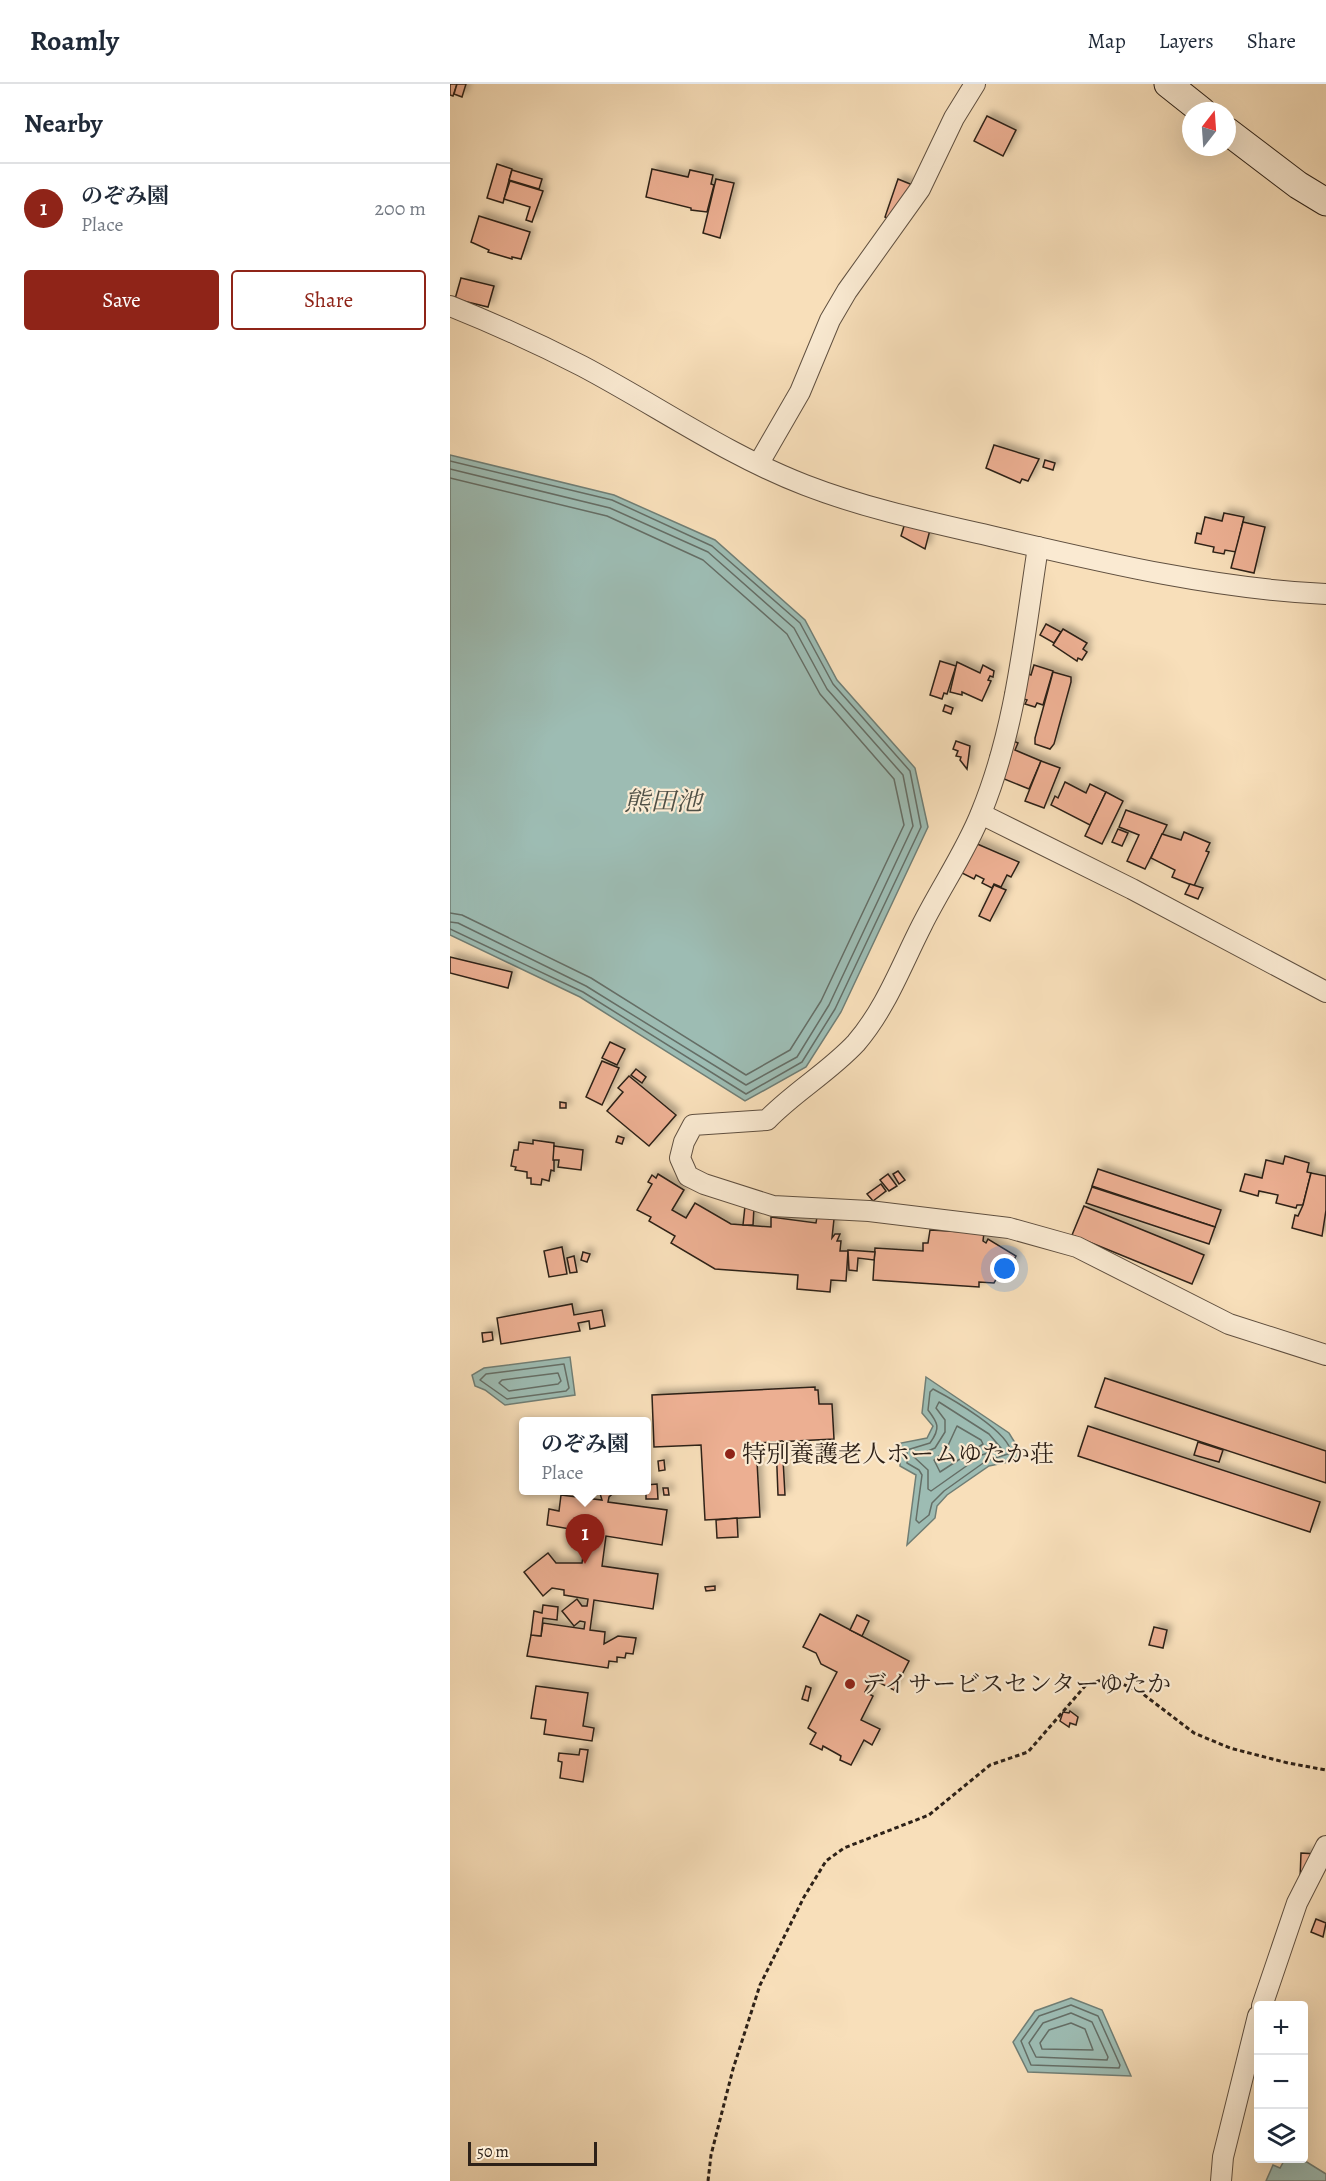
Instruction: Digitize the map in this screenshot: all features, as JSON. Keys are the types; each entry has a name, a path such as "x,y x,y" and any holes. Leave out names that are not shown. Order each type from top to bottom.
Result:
{"main road":[{"path":"1168,84 1191,102"},
{"path":"1236,138 1298,185 1326,202"}],"street":[{"path":"759,463 800,392 830,320 847,291 920,189 954,118 975,84"},
{"path":"450,306 507,329 582,366 759,463 804,485 862,504 1072,556 1187,578 1326,594"},
{"path":"1038,547 1018,680 1005,741 981,814 919,930 884,1005 855,1043 825,1072 766,1119 693,1125 684,1142 680,1158 688,1176 704,1184 773,1206 869,1211 1009,1228 1077,1246 1229,1324 1326,1355"},
{"path":"981,814 1132,889 1326,992"},
{"path":"1264,2001 1297,1903 1326,1846"},
{"path":"1221,2181 1223,2157 1254,2032"}],"path":[{"path":"708,2181 711,2155 733,2069 760,1985 804,1897 826,1861 844,1848 929,1815 990,1765 1028,1752 1086,1685 1108,1678 1139,1691 1194,1733 1230,1748 1326,1770"}],"water":[{"name":"熊田池","path":"450,455 614,495 715,540 805,620 837,680 915,768 928,827 841,1012 806,1067 745,1101 580,997 450,935"},
{"path":"570,1357 575,1395 505,1405 485,1390 475,1386 472,1375 484,1368"},
{"path":"926,1377 1009,1433 1017,1446 1018,1460 989,1466 947,1495 937,1506 935,1518 907,1545 916,1475 900,1466 901,1443 927,1438 933,1426 922,1413"},
{"path":"1071,1998 1102,2010 1131,2076 1028,2072 1013,2042 1035,2011"},
{"path":"1283,2163 1308,2163 1326,2174 1326,2181 1266,2181 1273,2165 1280,2168"}],"building":[{"path":"450,84 457,84 453,96 450,95"},
{"path":"457,84 466,84 462,97 454,94"},
{"path":"987,116 1016,130 1003,156 974,141"},
{"path":"497,164 512,169 503,203 487,198"},
{"path":"652,169 688,177 690,170 713,175 711,184 714,185 707,212 691,210 691,208 646,197"},
{"path":"512,170 542,179 539,189 509,180"},
{"path":"716,179 734,183 720,238 703,233"},
{"path":"898,179 915,186 898,222 885,217"},
{"path":"510,181 543,191 532,222 526,220 530,207 504,199"},
{"path":"479,216 530,232 521,259 512,257 512,259 488,252 489,250 471,242"},
{"path":"461,278 494,286 488,307 455,299"},
{"path":"994,445 1039,459 1028,481 1022,479 1020,483 986,468"},
{"path":"1045,460 1055,463 1053,470 1043,467"},
{"path":"1224,513 1244,517 1236,552 1225,550 1224,554 1213,552 1214,547 1195,543 1197,533 1201,534 1205,517 1222,521"},
{"path":"1243,522 1265,527 1254,573 1231,568"},
{"path":"905,523 930,530 925,549 901,536"},
{"path":"1046,624 1061,632 1054,643 1040,635"},
{"path":"1063,629 1087,643 1083,649 1087,652 1082,660 1078,658 1077,661 1053,645"},
{"path":"940,661 956,666 947,694 944,693 942,699 930,695"},
{"path":"957,662 980,673 983,665 994,671 993,677 990,676 988,680 991,681 982,701 962,692 962,695 950,692"},
{"path":"1034,665 1053,671 1043,705 1037,703 1035,707 1025,704 1027,700 1005,693 1014,669 1031,675"},
{"path":"1053,672 1071,677 1071,682 1054,744 1050,749 1035,744 1035,738"},
{"path":"945,705 953,708 951,714 943,711"},
{"path":"998,735 1018,743 1015,750 1041,761 1029,789 992,774 994,757 990,756"},
{"path":"956,741 970,746 967,769 960,760 961,757 956,756 958,751 953,749"},
{"path":"1041,761 1060,768 1044,808 1025,801"},
{"path":"1065,782 1086,793 1090,784 1106,792 1090,825 1051,805 1055,796 1058,798"},
{"path":"1106,792 1123,801 1102,844 1085,836"},
{"path":"1126,810 1167,825 1145,869 1127,861 1139,835 1119,827"},
{"path":"1118,829 1128,833 1122,846 1112,842"},
{"path":"1184,832 1210,843 1206,851 1209,852 1194,886 1172,877 1175,870 1151,858 1162,834 1181,840"},
{"path":"975,843 1019,862 1011,877 1007,875 1001,887 994,884 992,888 982,883 984,879 976,875 974,879 960,872"},
{"path":"1190,884 1203,888 1198,899 1185,894"},
{"path":"994,885 1006,890 990,921 979,916"},
{"path":"450,957 512,972 508,988 450,973"},
{"path":"610,1042 625,1049 617,1065 602,1058"},
{"path":"602,1061 619,1068 602,1105 586,1097"},
{"path":"636,1069 646,1077 642,1083 631,1075"},
{"path":"629,1076 676,1115 649,1146 607,1111 623,1092 618,1088"},
{"path":"560,1102 566,1103 566,1108 560,1108"},
{"path":"618,1136 624,1138 622,1144 616,1142"},
{"path":"533,1140 554,1143 554,1171 551,1170 549,1181 542,1179 541,1185 531,1184 531,1178 527,1178 527,1172 515,1170 516,1167 511,1166 514,1150 518,1150 519,1142 533,1144"},
{"path":"554,1146 583,1150 581,1170 558,1167 559,1160 553,1160"},
{"path":"1285,1156 1309,1163 1307,1172 1311,1173 1303,1205 1297,1205 1296,1208 1276,1203 1278,1195 1259,1191 1258,1196 1240,1191 1245,1174 1262,1178 1266,1160 1283,1164"},
{"path":"1098,1169 1221,1210 1215,1227 1092,1186"},
{"path":"898,1171 905,1180 899,1184 893,1174"},
{"path":"1311,1173 1326,1176 1326,1210 1322,1236 1292,1228 1295,1215 1298,1216 1303,1205"},
{"path":"658,1174 684,1190 672,1210 686,1218 695,1203 731,1224 771,1227 771,1217 816,1223 817,1217 834,1219 832,1238 835,1234 840,1234 837,1241 841,1241 840,1251 848,1251 846,1281 831,1280 830,1292 797,1289 798,1275 715,1269 671,1243 675,1236 649,1221 651,1217 637,1210 652,1184 648,1182 652,1175 656,1178"},
{"path":"888,1174 897,1186 889,1191 880,1180"},
{"path":"881,1184 886,1191 873,1201 867,1194"},
{"path":"1092,1187 1215,1227 1209,1244 1086,1203"},
{"path":"745,1206 754,1207 753,1225 743,1225"},
{"path":"1084,1206 1204,1255 1192,1284 1072,1235"},
{"path":"930,1230 984,1233 983,1241 986,1243 988,1239 1016,1256 1006,1274 1001,1271 994,1283 979,1282 979,1287 873,1280 875,1248 923,1251 923,1243 928,1243"},
{"path":"562,1247 567,1274 549,1277 544,1251"},
{"path":"848,1250 875,1252 874,1260 858,1258 857,1271 849,1270"},
{"path":"583,1252 590,1254 587,1262 581,1260"},
{"path":"574,1256 577,1272 570,1273 567,1258"},
{"path":"572,1304 574,1315 602,1310 605,1326 590,1329 589,1321 578,1323 580,1331 501,1344 497,1318"},
{"path":"492,1332 493,1340 483,1342 482,1333"},
{"path":"1105,1378 1326,1451 1326,1483 1095,1407"},
{"name":"特別養護老人ホームゆたか荘","path":"815,1387 815,1390 818,1390 819,1404 832,1404 834,1439 756,1443 760,1517 705,1520 701,1445 654,1447 652,1395"},
{"path":"1088,1426 1320,1502 1310,1532 1078,1456"},
{"path":"782,1441 785,1495 778,1495 776,1442"},
{"path":"1198,1442 1223,1450 1219,1462 1194,1455"},
{"path":"664,1460 665,1470 659,1471 658,1461"},
{"path":"657,1484 658,1499 646,1499 646,1495 651,1495 651,1485"},
{"path":"663,1488 668,1488 669,1495 664,1495"},
{"path":"561,1495 602,1500 600,1495 611,1495 608,1502 667,1510 662,1545 606,1536 602,1566 658,1574 653,1609 594,1600 590,1630 605,1632 604,1644 618,1636 636,1638 633,1654 626,1653 625,1658 617,1657 617,1662 609,1661 608,1668 527,1656 531,1635 541,1636 543,1623 584,1629 585,1622 580,1621 574,1626 562,1611 577,1599 582,1606 587,1606 588,1599 564,1595 564,1590 552,1588 543,1596 524,1572 548,1553 556,1563 582,1563 586,1535 598,1537 598,1534 547,1525 549,1509 559,1511"},
{"path":"737,1518 738,1537 717,1538 716,1520"},
{"path":"715,1586 715,1590 706,1591 705,1587"},
{"path":"543,1605 558,1607 557,1620 543,1618 541,1636 531,1635 534,1611 542,1613"},
{"name":"デイサービスセンターゆたか","path":"820,1614 909,1661 894,1690 872,1679 865,1692 873,1696 861,1720 880,1729 872,1745 864,1740 851,1765 840,1760 841,1756 823,1746 822,1750 810,1744 816,1733 808,1728 837,1672 821,1664 816,1653 803,1647"},
{"path":"857,1615 869,1621 862,1636 850,1630"},
{"path":"1154,1627 1167,1630 1163,1648 1149,1645"},
{"path":"536,1686 588,1693 583,1726 594,1728 592,1741 544,1734 546,1720 531,1718"},
{"path":"806,1686 811,1688 808,1701 802,1699"},
{"path":"1070,1711 1078,1717 1076,1725 1070,1723 1069,1727 1060,1721 1063,1712 1069,1713"},
{"path":"580,1749 588,1750 583,1782 560,1778 562,1762 558,1761 559,1753 579,1755"},
{"path":"1301,1853 1317,1854 1300,1880"},
{"path":"1316,1919 1326,1923 1323,1937 1311,1932"}],"place":[{"name":"特別養護老人ホームゆたか荘","path":"730,1454"},
{"name":"のぞみ園","path":"585,1564"},
{"name":"デイサービスセンターゆたか","path":"850,1684"}]}
